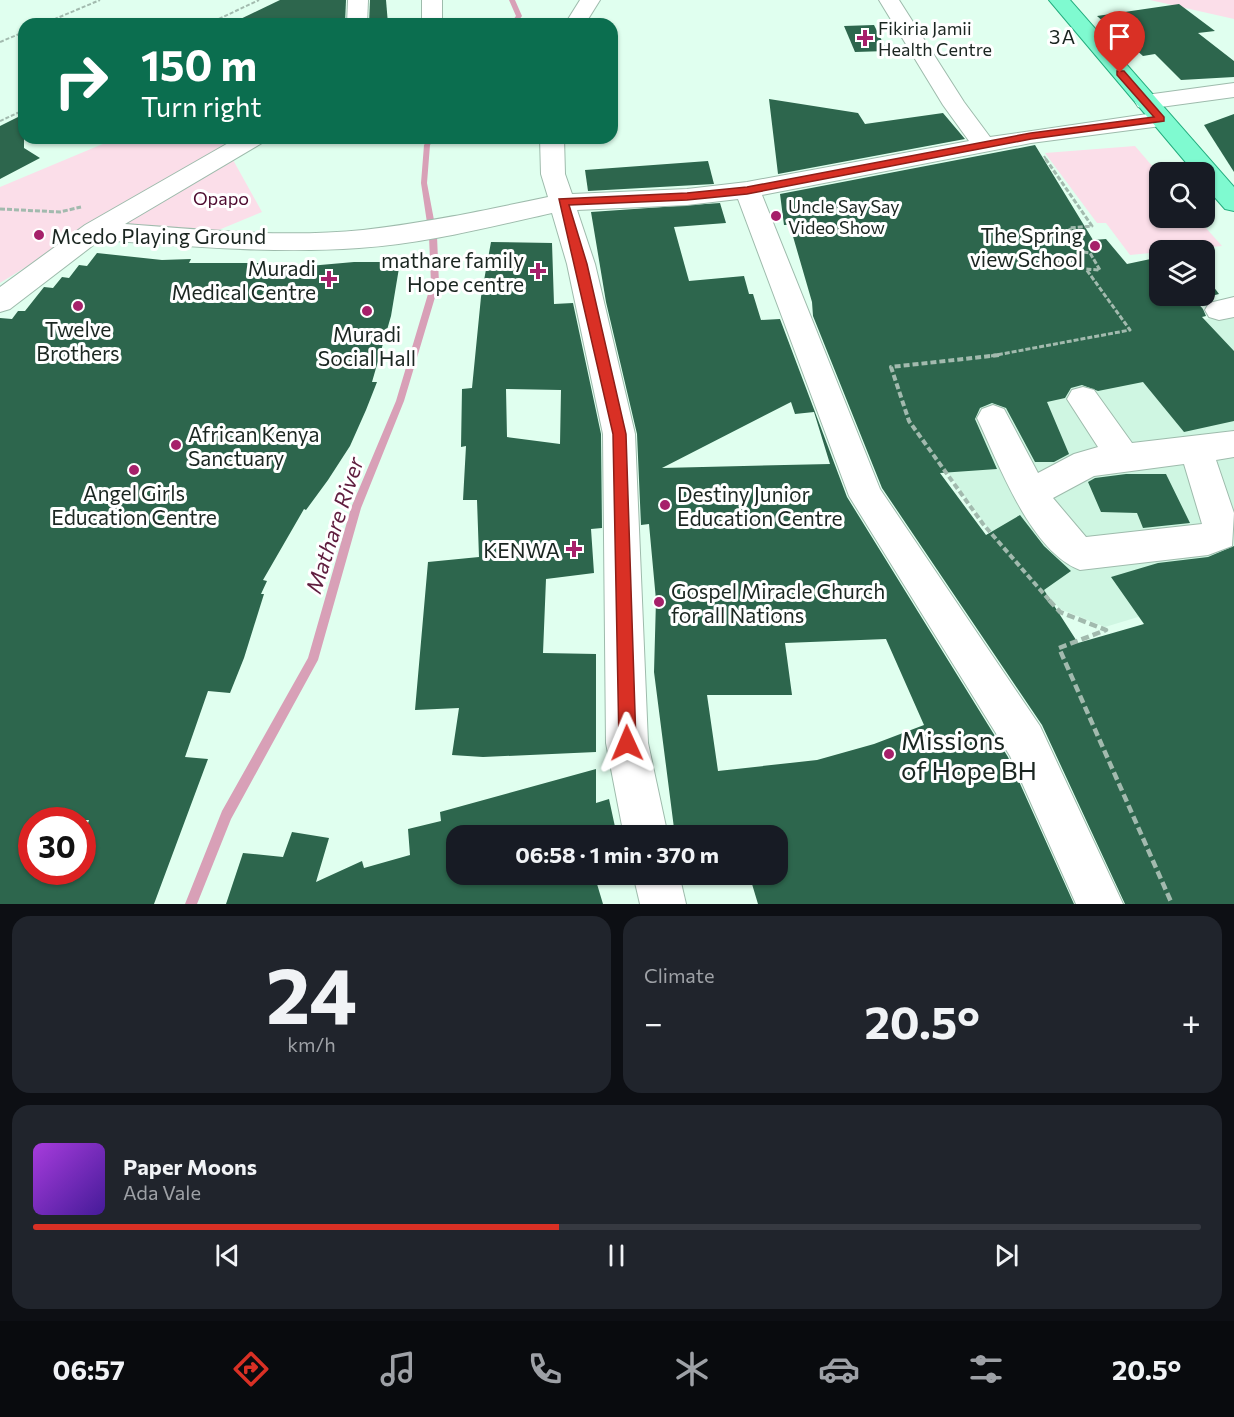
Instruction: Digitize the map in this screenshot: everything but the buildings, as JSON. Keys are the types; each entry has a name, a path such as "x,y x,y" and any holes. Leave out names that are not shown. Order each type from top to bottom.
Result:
{"main road":[{"path":"1059,0 1234,203"}],"street":[{"path":"357,18 358,0"},
{"path":"432,0 432,18"},
{"path":"579,18 590,0"},
{"path":"888,0 954,105 986,146"},
{"path":"94,231 250,242 361,239 462,224 563,202 687,197 747,190 986,146 1154,110 1234,90"},
{"path":"0,302 94,231 244,144"},
{"path":"552,144 553,174 581,264 620,434 627,743 644,825"},
{"path":"747,190 866,496 1025,741 1100,904"},
{"path":"1083,399 1123,457"},
{"path":"993,418 1031,494 1068,546 1080,554 1208,539 1219,535 1221,527 1196,449"},
{"path":"1031,494 1086,464 1123,457 1234,444"},
{"path":"659,885 663,904"}],"path":[{"path":"57,18 100,0"},
{"path":"221,18 259,0"},
{"path":"0,42 18,34"},
{"path":"0,121 18,113"}],"shaded area":[{"path":"1234,314 1234,588 1105,627 1060,609 984,523 912,422 1091,340"}],"green space":[{"path":"1150,0 1234,0 1234,19"},
{"name":"Mcedo Playing Ground","path":"103,144 225,144 0,283 0,187"},
{"path":"1135,146 1149,162 1149,228 1206,228 1222,246 1215,247 1215,240 1149,240 1149,253 1130,255 1106,223 1097,223 1045,153"},
{"name":"Opapo","path":"232,158 262,212 204,236 121,226"}],"waterway":[{"name":"Mathare River","path":"512,0 519,16 518,18"},
{"name":"Mathare River","path":"191,904 226,815 313,660 356,508 400,401 416,350 435,284 433,236 424,183 428,144"}],"place":[{"name":"Fikiria Jamii Health Centre","path":"865,38"},
{"name":"Uncle Say Say Video Show","path":"776,216"},
{"name":"Mcedo Playing Ground","path":"39,235"},
{"name":"The Spring view School","path":"1095,246"},
{"name":"mathare family Hope centre","path":"538,271"},
{"name":"Muradi Medical Centre","path":"329,279"},
{"name":"Twelve Brothers","path":"78,306"},
{"name":"Muradi Social Hall","path":"367,311"},
{"name":"African Kenya Sanctuary","path":"176,445"},
{"name":"Angel Girls Education Centre","path":"134,470"},
{"name":"Destiny Junior Education Centre","path":"665,505"},
{"name":"KENWA","path":"574,549"},
{"name":"Gospel Miracle Church for all Nations","path":"659,602"},
{"name":"Missions of Hope BH","path":"889,754"}],"district":[{"name":"3A","path":"1063,36"}],"route":[{"path":"627,743 620,434 581,264 563,202 687,197 747,190 1031,136 1161,119 1120,73"}]}
